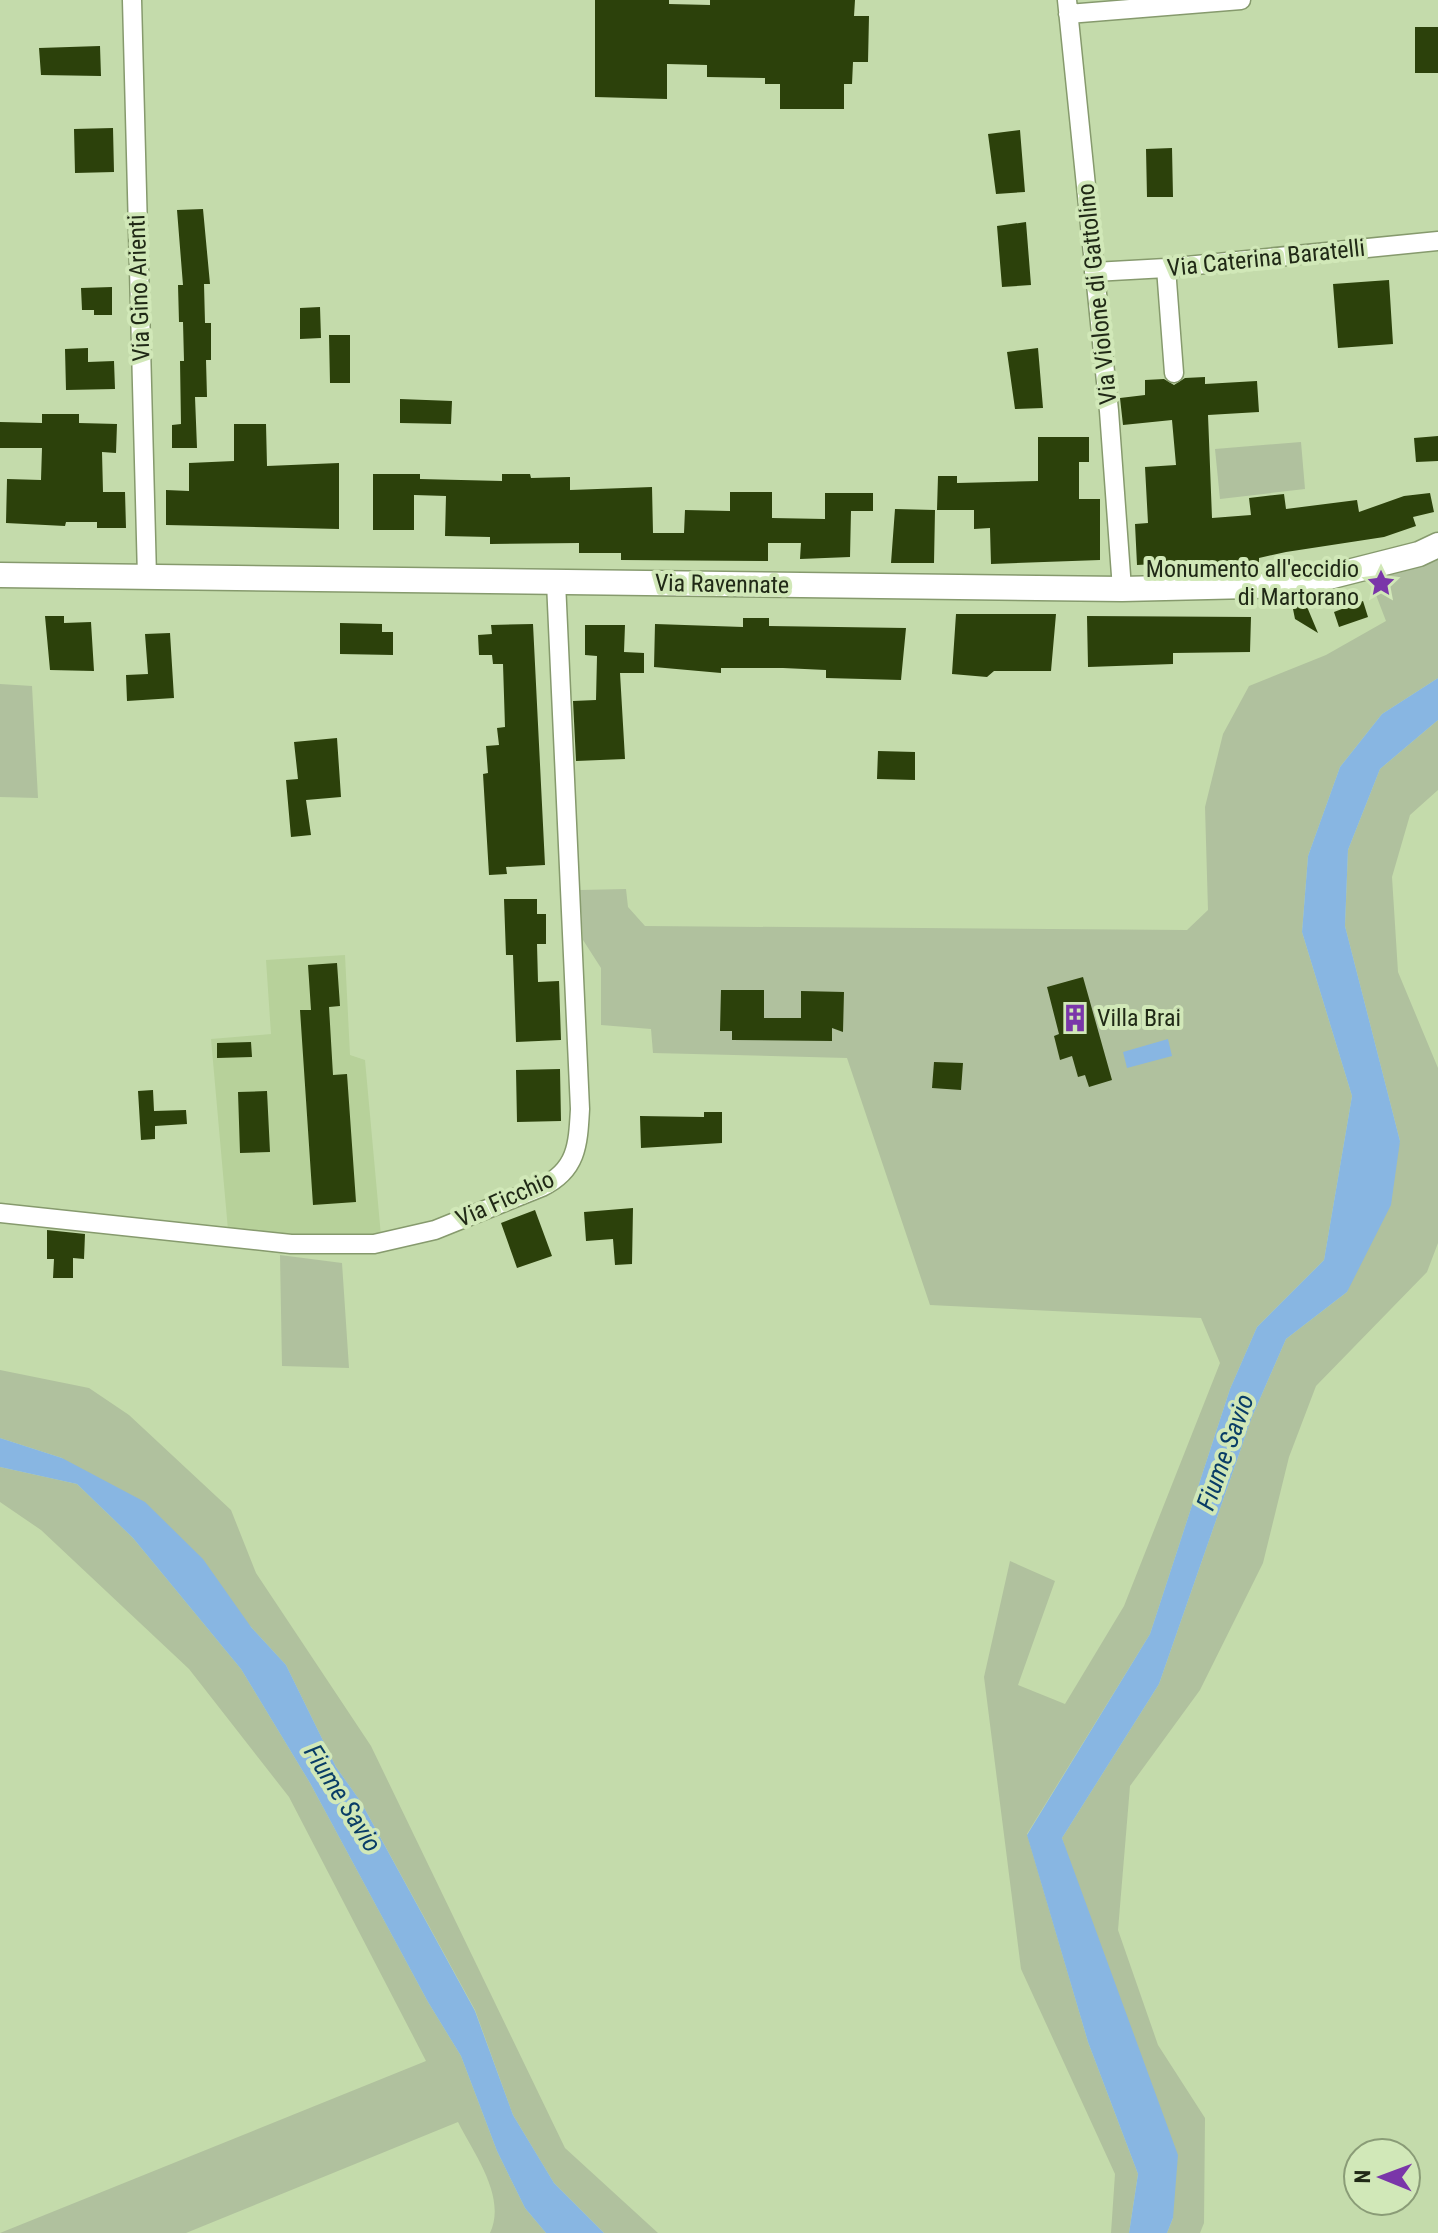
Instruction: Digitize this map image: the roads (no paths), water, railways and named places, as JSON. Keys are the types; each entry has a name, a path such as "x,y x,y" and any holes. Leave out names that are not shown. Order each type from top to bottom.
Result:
{"main road":[{"name":"Via Ravennate","path":"0,575 1122,589 1297,585 1419,554 1438,545"}],"street":[{"name":"Via Gino Arienti","path":"132,0 147,577"},
{"path":"1068,7 1241,0"},
{"name":"Via Violone di Gattolino","path":"1068,7 1122,589"},
{"name":"Via Caterina Baratelli","path":"1094,272 1166,268 1438,241"},
{"path":"1166,268 1174,373"},
{"name":"Via Ficchio","path":"0,1213 291,1244 374,1244 435,1230 542,1187 558,1179 570,1166 577,1148 580,1109 556,582"}],"water":[{"name":"Fiume Savio","path":"1438,678 1438,720 1380,769 1348,850 1345,926 1400,1141 1391,1205 1347,1292 1286,1339 1252,1417 1159,1684 1062,1838 1178,2155 1173,2218 1167,2233 1129,2233 1138,2174 1088,2042 1027,1835 1150,1634 1230,1389 1257,1327 1324,1260 1352,1096 1302,932 1308,856 1340,767 1382,714"},
{"path":"1168,1039 1172,1056 1127,1068 1123,1052"},
{"name":"Fiume Savio","path":"0,1438 62,1458 145,1502 203,1559 251,1627 286,1665 336,1767 361,1802 475,2011 513,2115 554,2183 604,2233 546,2233 525,2208 497,2151 461,2056 428,2002 310,1783 241,1669 133,1538 77,1484 0,1467"}],"place":[{"name":"Monumento all'eccidio di Martorano","path":"1381,583"},
{"name":"Villa Brai","path":"1075,1018"}]}
